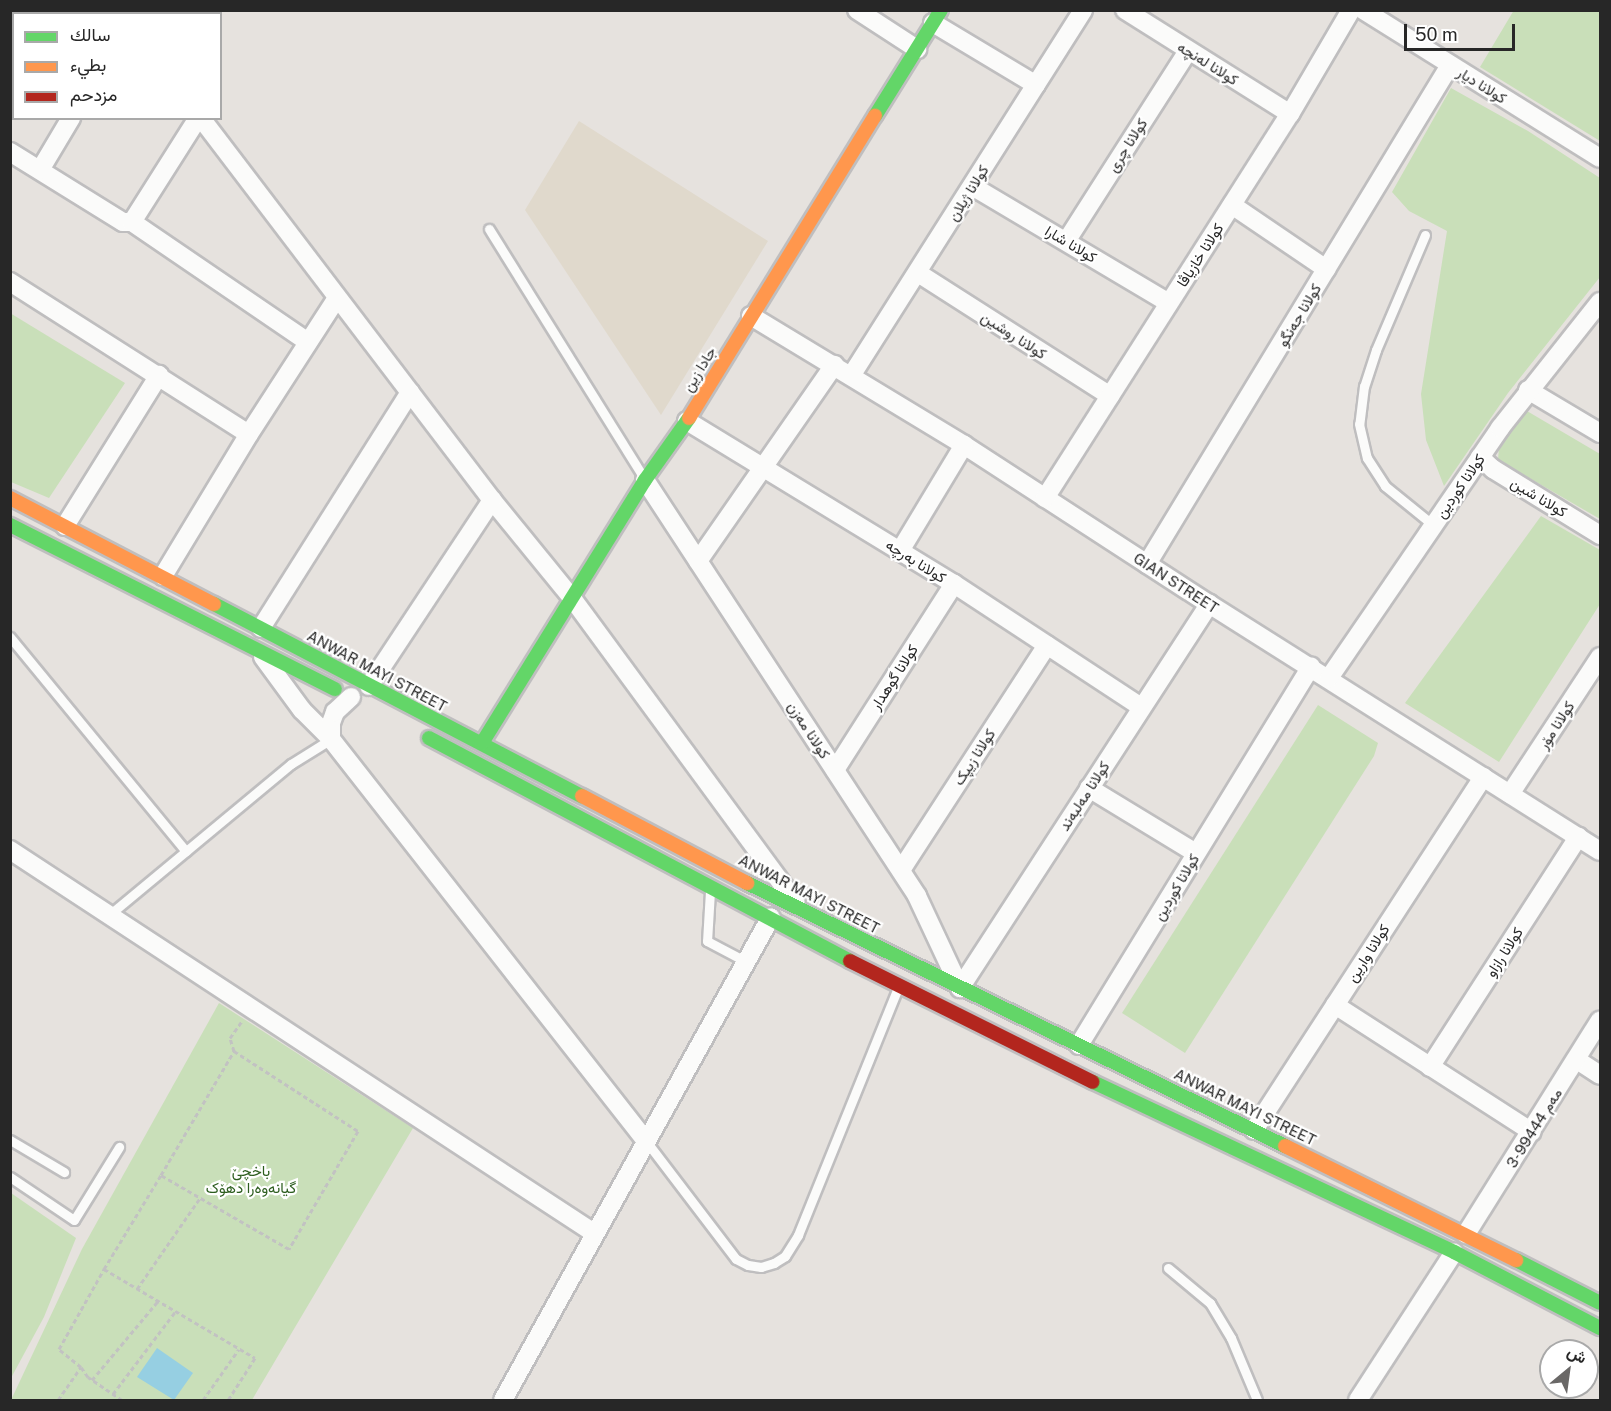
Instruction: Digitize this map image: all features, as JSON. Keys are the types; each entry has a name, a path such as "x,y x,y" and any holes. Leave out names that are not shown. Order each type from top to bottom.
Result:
{"main road":[{"name":"جادا زین","path":"482,743 645,480 687,421 937,17"},
{"name":"ANWAR MAYI STREET","path":"10,498 800,910 1466,1234 1600,1303"},
{"path":"10,525 356,700"},
{"path":"414,730 899,985 1066,1069 1454,1252 1600,1328"},
{"path":"590,824 600,804"}],"street":[{"path":"857,10 917,49"},
{"name":"کولانا ژیلان","path":"851,376 1083,10"},
{"name":"کولانا لەنچە","path":"1125,10 1290,114"},
{"name":"کولانا خازیاڤا","path":"1045,498 1290,114 1352,10"},
{"name":"کولانا دیار","path":"1363,10 1600,158"},
{"path":"937,17 1036,85"},
{"name":"کولانا چری","path":"1067,240 1188,51"},
{"name":"کولانا جەنگو","path":"1147,564 1450,65"},
{"path":"40,170 70,120"},
{"path":"132,222 198,120"},
{"path":"201,120 492,500 572,598 800,910"},
{"path":"10,152 123,222 132,222 308,342"},
{"name":"کولانا شارا","path":"972,186 1067,240 1169,303"},
{"path":"1232,205 1326,269"},
{"name":"کولانا روشین","path":"918,273 1110,396"},
{"path":"10,282 249,434"},
{"path":"163,576 249,434 337,297"},
{"name":"کولانا کوردین","path":"1329,678 1528,390 1600,302"},
{"name":"GIAN STREET","path":"751,316 964,445 1209,604 1600,851"},
{"path":"698,561 834,366"},
{"path":"65,526 159,375"},
{"path":"1528,390 1600,433"},
{"path":"261,628 410,392"},
{"name":"کولانا بەرچە","path":"687,421 954,584 1141,707"},
{"path":"900,551 964,445"},
{"name":"کولانا شین","path":"1480,457 1493,469 1600,535"},
{"name":"کولانا مەزن","path":"645,480 901,870 933,926 960,988"},
{"path":"369,686 492,500"},
{"name":"کولانا گوهدار","path":"835,770 954,584"},
{"name":"کولانا مەلبەند","path":"960,988 1209,604"},
{"name":"کولانا زیپک","path":"901,870 1047,645"},
{"path":"259,651 302,710 331,740 646,1141"},
{"name":"کولانا مۆر","path":"1510,794 1599,662"},
{"name":"کولانا کوردین","path":"1079,1045 1311,667"},
{"path":"331,740 335,712 356,700"},
{"name":"کولانا وارین","path":"1254,1130 1483,777"},
{"path":"1089,788 1196,853"},
{"name":"کولانا رازاو","path":"1430,1067 1578,837"},
{"path":"10,850 594,1233"},
{"path":"503,1401 771,917"},
{"path":"1335,1005 1533,1132"},
{"name":"مەم 99444-3","path":"1466,1234 1533,1132 1600,1020"},
{"path":"1577,1060 1600,1075"},
{"path":"1358,1401 1454,1252"}],"lane":[{"path":"489,229 645,480"},
{"path":"1425,235 1376,350 1364,386 1359,424 1367,458 1385,486 1433,525"},
{"path":"10,637 186,851"},
{"path":"109,915 291,764 331,740"},
{"path":"710,886 707,941 747,962"},
{"path":"646,1141 736,1259 748,1265 761,1267 774,1263 785,1256 798,1235 899,985"},
{"path":"10,1140 64,1172"},
{"path":"10,1177 74,1220 119,1147"},
{"path":"1168,1268 1210,1303 1231,1338 1257,1401"}],"path":[{"path":"122,1401 92,1380 81,1367 59,1349 234,1051 231,1038 250,1007"},
{"path":"161,1175 289,1249 358,1131 234,1051"},
{"path":"137,1289 200,1198"},
{"path":"104,1269 255,1358 228,1401"},
{"path":"92,1380 158,1301"},
{"path":"113,1394 175,1311"},
{"path":"203,1401 239,1349"},
{"path":"58,1401 81,1367"}],"shaded area":[{"path":"579,121 768,241 661,415 525,210"}],"green space":[{"path":"1514,10 1600,11 1600,141 1480,67"},
{"path":"1451,88 1528,131 1600,178 1600,277 1508,393 1444,486 1426,440 1421,394 1447,231 1409,211 1392,192"},
{"path":"10,313 125,383 49,498 11,482"},
{"path":"1522,408 1600,454 1600,519 1498,460 1499,447"},
{"path":"1541,516 1600,550 1600,604 1499,762 1405,703"},
{"path":"1318,705 1378,743 1374,756 1185,1053 1122,1013"},
{"name":"باخچێ گیانه‌وه‌را دهۆک","path":"219,1003 413,1128 252,1400 11,1400 82,1249"},
{"path":"11,1193 76,1238 44,1317 11,1378"}],"water":[{"path":"157,1348 193,1373 174,1400 137,1377"}],"traffic: fast":[{"path":"875,116 941,10"},
{"path":"482,743 645,480 689,418"},
{"path":"10,525 335,689"},
{"path":"214,604 582,796"},
{"path":"429,738 850,961"},
{"path":"747,883 1285,1146"},
{"path":"1093,1082 1454,1252 1600,1328"},
{"path":"1516,1260 1600,1303"}],"traffic: slow":[{"path":"689,418 875,116"},
{"path":"10,498 214,604"},
{"path":"582,796 747,883"},
{"path":"1285,1146 1516,1260"}],"traffic: jam":[{"path":"850,961 1093,1082"}]}
